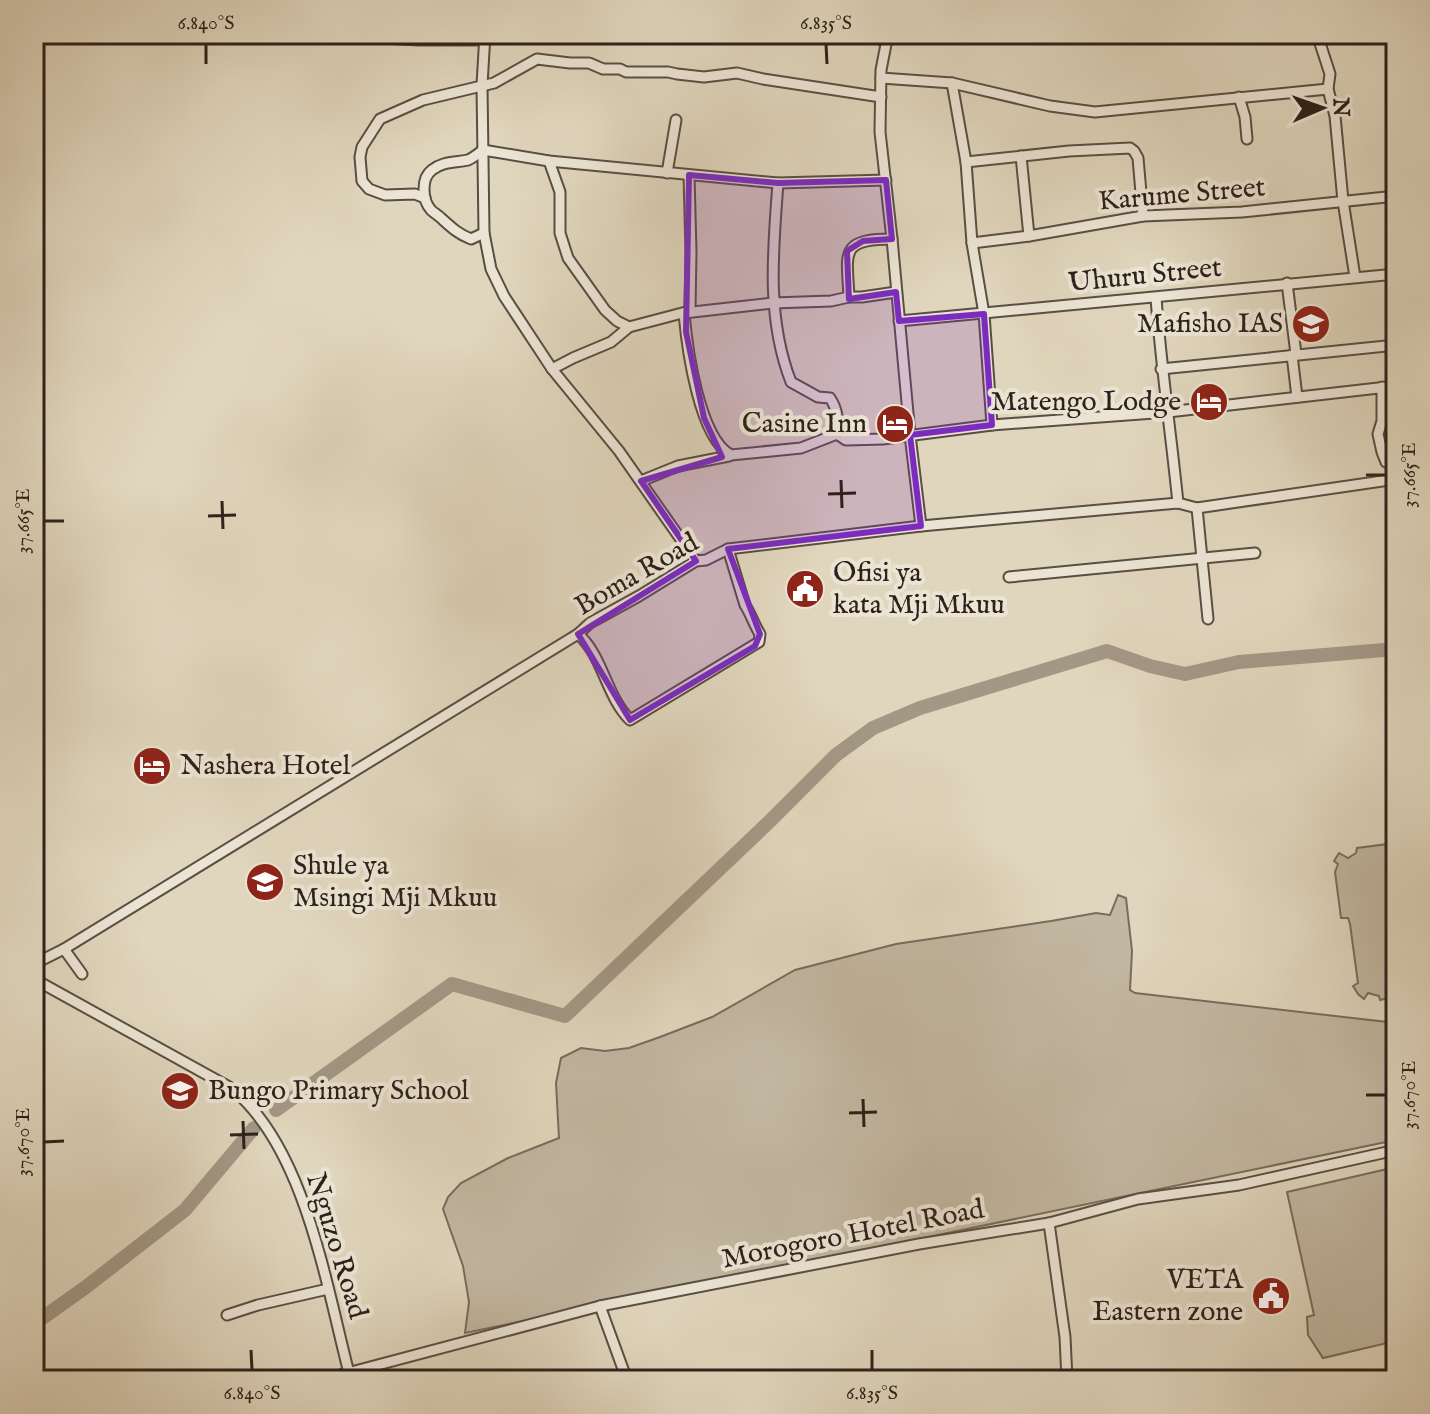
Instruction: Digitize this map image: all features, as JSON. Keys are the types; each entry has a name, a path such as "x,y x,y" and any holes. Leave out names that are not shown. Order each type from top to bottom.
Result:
{"street":[{"path":"861,34 887,38 881,70 880,132 921,526"},
{"path":"1317,34 1330,74 1328,89 1335,116 1343,201 1355,277"},
{"path":"361,35 485,37 482,85 484,233 487,258 496,282 552,369 598,423 696,561"},
{"path":"425,198 415,194 385,195 366,187 362,181 362,147 380,119 423,100 505,78 537,59 589,63 603,69 626,72 668,72 704,77 737,73 881,97"},
{"path":"881,78 952,83 1050,106 1095,112 1328,89"},
{"path":"952,83 966,162 972,243 984,314 992,425"},
{"path":"1239,97 1247,139"},
{"path":"667,173 676,120"},
{"path":"966,162 1130,148 1138,158 1143,216"},
{"path":"484,233 471,239 456,232 432,211 425,198 428,173 450,161 470,160 483,150 549,161 778,183 886,180"},
{"path":"1021,156 1029,236"},
{"path":"549,161 560,192 560,233 568,258 605,310 629,327"},
{"path":"689,175 691,252 686,332 704,418 722,450 731,455"},
{"path":"778,183 772,260 778,338 791,382 818,397 830,398 838,414 837,434"},
{"name":"Karume Street","path":"972,243 1143,216 1242,212 1396,196"},
{"path":"849,297 846,261 851,247 863,241 892,239"},
{"name":"Uhuru Street","path":"899,321 1396,274"},
{"path":"1287,283 1296,354 1292,355"},
{"path":"552,369 611,342 629,327 687,312 773,303 831,301 896,292"},
{"path":"1156,298 1161,369 1178,503"},
{"path":"1161,369 1396,345"},
{"path":"1292,355 1297,397"},
{"path":"837,434 846,440 883,439 992,425 1168,412 1396,386"},
{"path":"1382,387 1382,421 1378,434 1386,462"},
{"path":"641,481 678,466 731,455 801,448 837,434"},
{"path":"707,460 714,449 714,439"},
{"name":"Boma Road","path":"34,964 64,949 463,706 578,634 590,623 696,561 706,560 728,549 921,526 1178,503 1197,508 1396,479"},
{"path":"1197,508 1208,619"},
{"path":"578,634 588,643 621,709 630,720 635,718 759,642 760,634 745,605 728,549"},
{"path":"1009,577 1255,553"},
{"path":"64,949 82,974"},
{"name":"Nguzo Road","path":"34,979 231,1088 256,1113 297,1184 349,1373"},
{"name":"Morogoro Hotel Road","path":"321,1380 600,1306 919,1244 1049,1223 1138,1199 1239,1185 1396,1150"},
{"path":"1049,1223 1065,1337 1067,1380"},
{"path":"227,1315 328,1289"},
{"path":"600,1306 627,1380"}],"highlighted area":[{"path":"689,175 778,183 886,180 892,239 863,241 847,251 849,299 896,292 899,321 984,314 992,425 910,435 921,526 728,549 760,634 755,646 630,720 578,634 696,561 641,481 722,457 704,418 686,332"}],"shaded area":[{"path":"1396,843 1396,994 1380,1000 1379,996 1368,993 1364,999 1353,986 1358,983 1350,924 1348,918 1341,918 1335,872 1338,864 1334,861 1339,853 1348,858 1356,853 1357,848"},
{"path":"1118,895 1126,898 1132,951 1130,990 1135,993 1396,1023 1396,1140 465,1333 469,1302 463,1266 443,1209 448,1197 461,1183 508,1158 559,1138 556,1083 561,1058 581,1048 605,1051 629,1048 660,1037 712,1017 795,970 896,944 1096,913 1110,915"},
{"path":"1396,1167 1396,1341 1323,1358 1308,1335 1307,1317 1314,1315 1287,1192"}],"waterway":[{"path":"276,1110 452,984 565,1016 836,755 873,728 920,708 1107,651 1185,674 1239,662 1396,649"},
{"path":"34,1324 185,1210 254,1128"}],"place":[{"name":"Mafisho IAS","path":"1311,324"},
{"name":"Matengo Lodge","path":"1209,402"},
{"name":"Casine Inn","path":"895,424"},
{"name":"Ofisi ya kata Mji Mkuu","path":"805,589"},
{"name":"Nashera Hotel","path":"152,766"},
{"name":"Shule ya Msingi Mji Mkuu","path":"265,882"},
{"name":"Bungo Primary School","path":"180,1091"},
{"name":"VETA Eastern zone","path":"1271,1296"}]}
